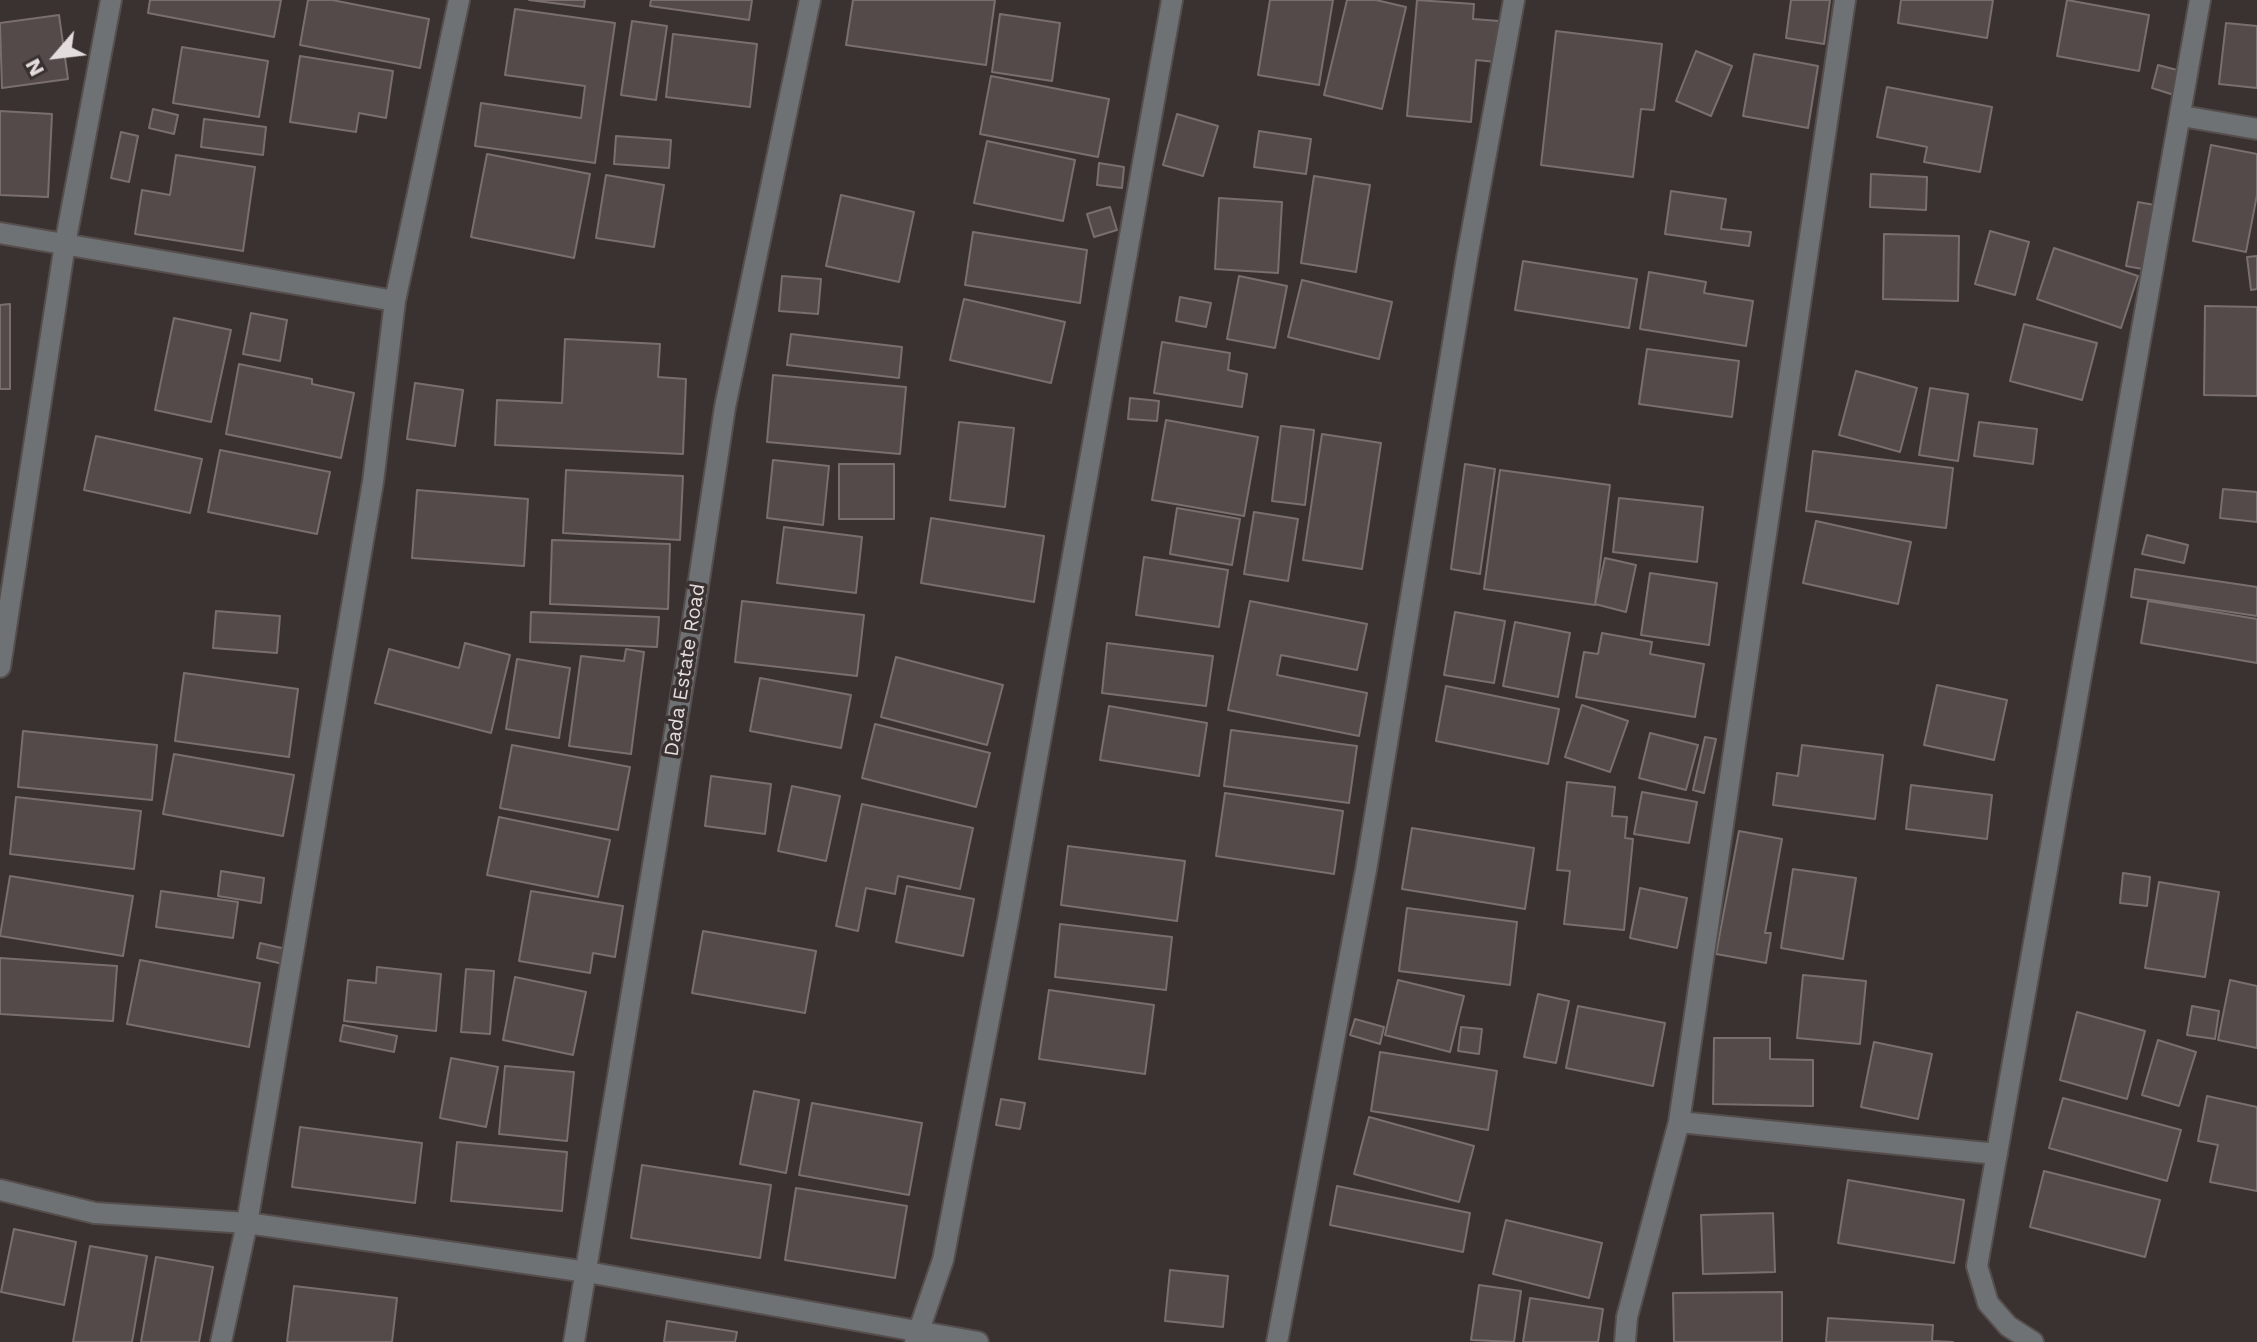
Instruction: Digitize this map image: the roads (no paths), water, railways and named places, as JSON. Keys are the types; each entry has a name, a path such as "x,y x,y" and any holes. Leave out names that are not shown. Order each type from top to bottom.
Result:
{"street":[{"path":"0,667 65,244 111,0"},
{"path":"221,1342 247,1223 373,482 395,301 459,0"},
{"name":"Dada Estate Road","path":"574,1342 725,407 810,0"},
{"path":"916,1337 946,1245 1009,915 1172,0"},
{"path":"1277,1342 1366,870 1467,258 1514,0"},
{"path":"1625,1342 1627,1317 1679,1122 1845,0"},
{"path":"2033,1342 2008,1326 1988,1303 1977,1266 2200,0"},
{"path":"2182,116 2257,129"},
{"path":"0,233 395,301"},
{"path":"1679,1122 1997,1154"},
{"path":"0,1190 95,1213 247,1223 587,1272 916,1337 978,1342"}]}
